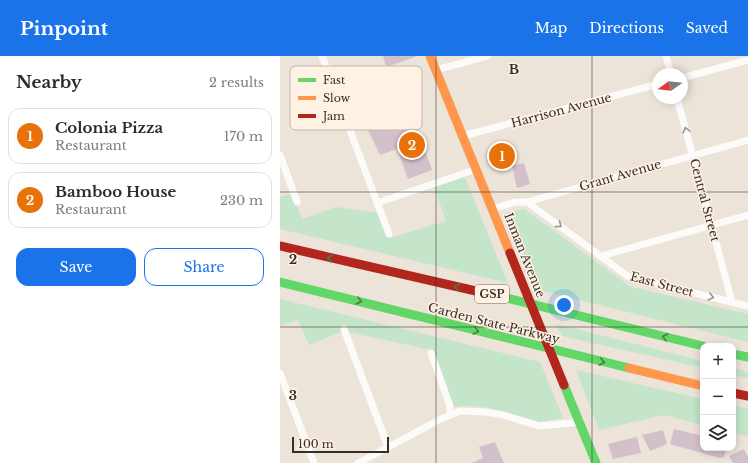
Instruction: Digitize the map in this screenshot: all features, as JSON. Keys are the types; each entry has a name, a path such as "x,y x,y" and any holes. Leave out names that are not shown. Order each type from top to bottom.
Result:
{"main road":[{"name":"Inman Avenue","path":"430,56 477,168 596,463"},
{"name":"GSP","path":"280,246 482,292 700,345"},
{"name":"Garden State Parkway","path":"280,282 532,346 700,385"},
{"path":"736,355 748,357"},
{"path":"736,394 748,396"}],"street":[{"path":"322,56 326,66"},
{"path":"436,70 487,56"},
{"path":"666,56 669,68"},
{"path":"688,76 748,60"},
{"name":"Harrison Avenue","path":"463,136 652,86"},
{"name":"Central Street","path":"679,104 732,302"},
{"path":"350,130 389,234"},
{"name":"Grant Avenue","path":"493,209 515,202 527,202 748,140"},
{"path":"280,155 297,202"},
{"path":"377,203 477,168"},
{"name":"East Street","path":"527,202 629,277 748,306"},
{"path":"601,256 748,215"},
{"path":"344,329 388,447"},
{"path":"431,353 450,406 450,414"},
{"path":"280,373 314,463"},
{"path":"358,463 450,414 460,411 486,412 504,415 539,426 580,422"}],"green space":[{"path":"463,173 508,283 280,229 280,197 293,193 302,219 336,207 380,213 389,238 446,221 433,184"},
{"path":"524,209 631,287 748,314 748,342 543,291 504,214"},
{"path":"280,299 540,362 563,418 541,422 484,407 451,407 431,350 343,331 309,345 298,320 280,326"},
{"path":"556,324 700,360 700,367 562,336"},
{"path":"736,369 748,372 748,378 736,376"},
{"path":"576,370 700,398 700,424 664,415 599,430"},
{"path":"736,406 748,409 748,436 736,434"}],"building":[{"path":"383,56 415,56 389,66 386,66"},
{"path":"368,130 417,130 432,170 408,179 397,149 380,155"},
{"path":"524,163 530,184 517,188 512,166"},
{"path":"674,429 700,435 700,451 725,451 724,457 720,458 670,444"},
{"path":"663,430 667,444 650,451 642,435"},
{"path":"637,437 641,453 613,459 608,444"},
{"path":"495,442 504,463 472,463 483,458 479,447"},
{"path":"744,449 748,457 748,463 733,463 729,456"}],"traffic: fast":[{"path":"280,282 629,368"},
{"path":"502,297 700,345"},
{"path":"736,355 748,357"},
{"path":"564,385 596,463"}],"traffic: slow":[{"path":"430,56 510,253"},
{"path":"629,368 700,385"}],"traffic: jam":[{"path":"280,246 502,297"},
{"path":"510,253 564,385"},
{"path":"736,394 748,396"}],"place":[{"name":"Bamboo House","path":"412,145"},
{"name":"Colonia Pizza","path":"502,156"}]}
